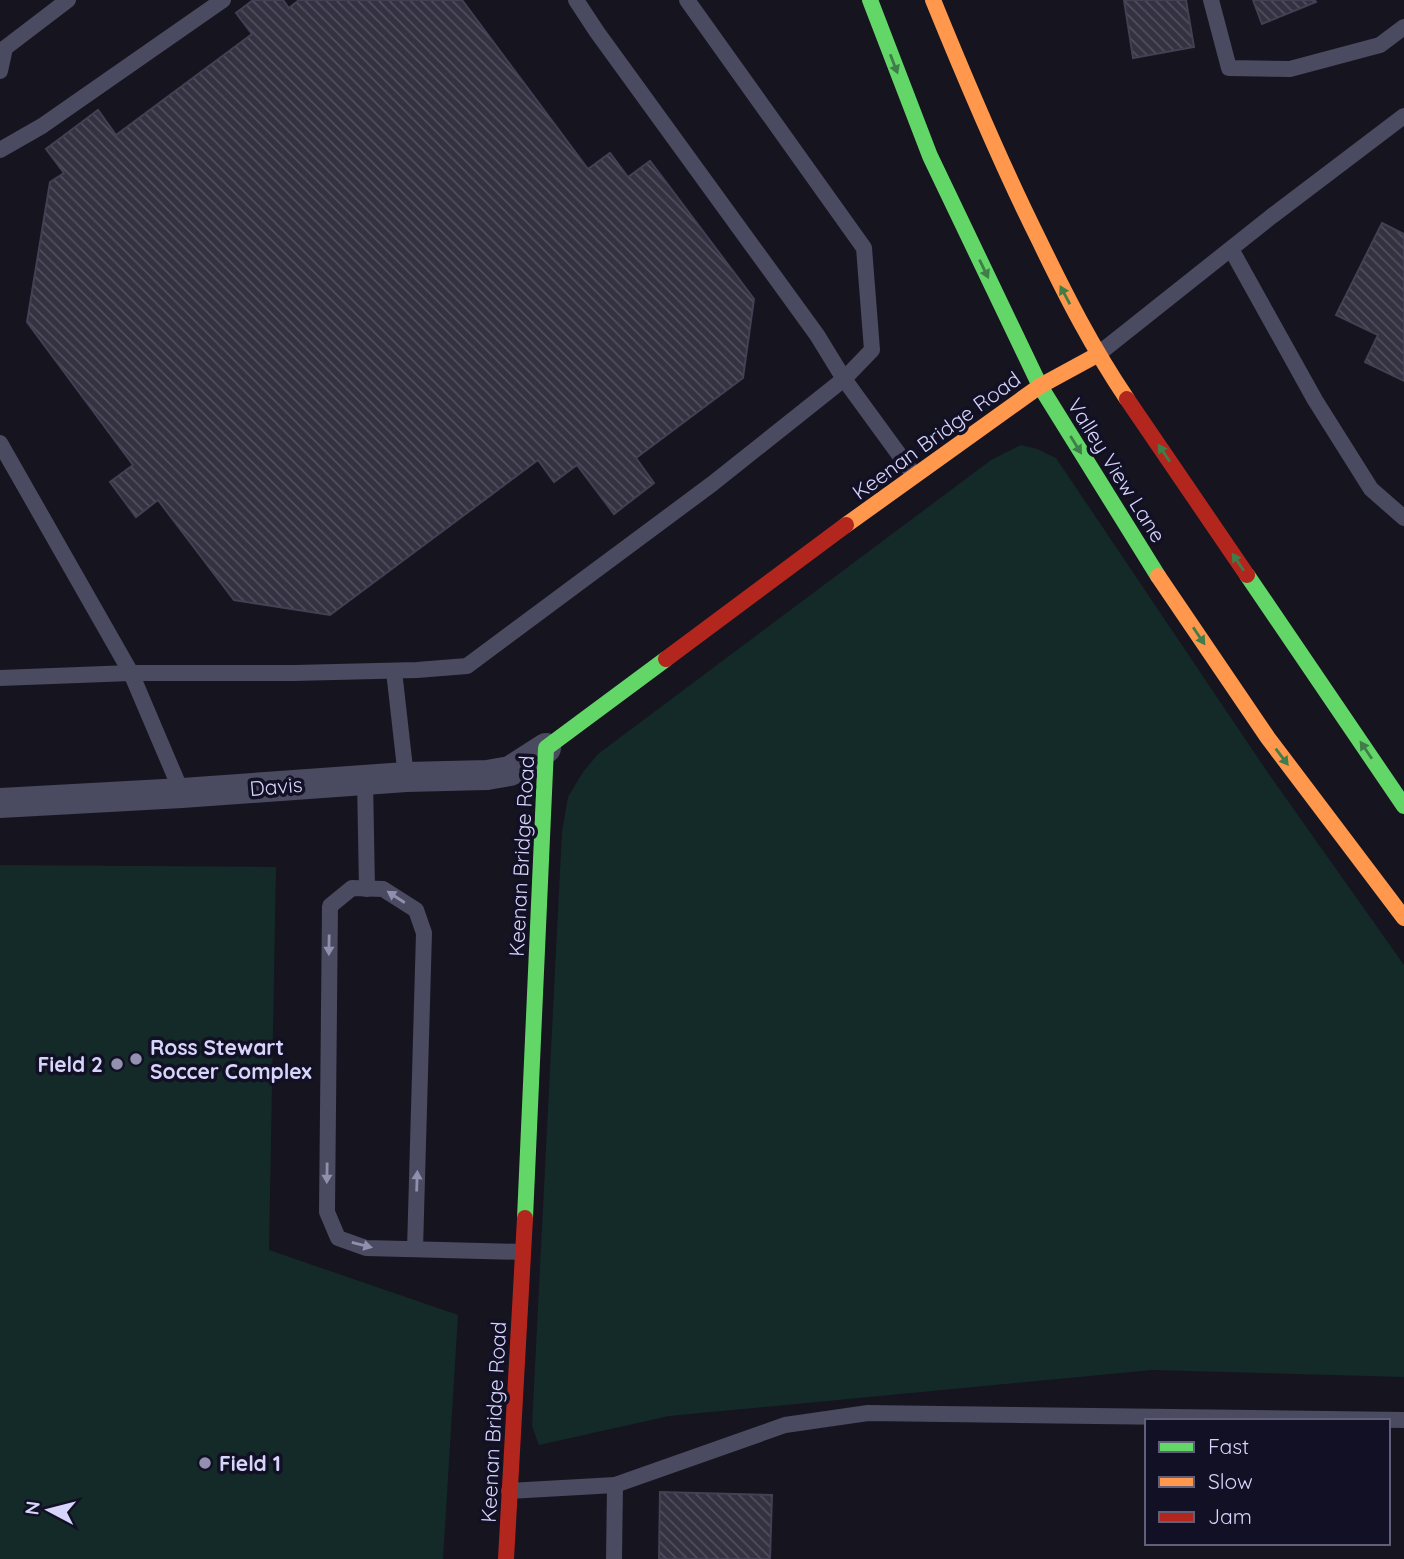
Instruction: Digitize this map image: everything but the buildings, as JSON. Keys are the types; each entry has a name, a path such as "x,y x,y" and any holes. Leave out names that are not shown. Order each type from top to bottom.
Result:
{"main road":[{"name":"Valley View Lane","path":"870,0 930,156 1040,386 1135,541 1268,738 1395,888 1404,918"},
{"path":"933,0 969,92 1058,281 1097,355 1404,806"},
{"name":"Keenan Bridge Road","path":"506,1559 546,748 914,475 1040,386 1097,355"}],"street":[{"name":"Davis","path":"0,803 365,779 487,775 510,771 546,748"}],"lane":[{"path":"0,71 5,48 68,0"},
{"path":"0,150 42,125 223,0"},
{"path":"576,0 914,475"},
{"path":"0,678 394,671 467,666 712,484 844,379 872,350 864,248 687,0"},
{"path":"1211,0 1229,68 1290,69 1380,45 1404,27"},
{"path":"1097,355 1404,116"},
{"path":"1231,249 1315,400 1371,489 1404,518"},
{"path":"0,443 131,674 182,793"},
{"path":"394,671 406,777"},
{"path":"365,779 368,889"},
{"path":"415,1250 424,933 416,910 383,889 352,888 330,906 327,1212 338,1238 366,1248 415,1250 523,1252"},
{"path":"509,1491 615,1485 785,1425 869,1413 1328,1419"},
{"path":"614,1559 615,1485"}],"green space":[{"path":"1021,445 1056,458 1266,770 1404,965 1404,1377 1152,1370 669,1416 539,1445 532,1426 562,832 568,797 598,754 991,460"},
{"name":"Ross Stewart Soccer Complex","path":"0,865 276,867 269,1250 458,1315 443,1559 0,1559"}],"traffic: fast":[{"path":"870,0 930,156 1040,386 1158,576"},
{"path":"1247,575 1404,806"},
{"path":"525,1218 546,748 666,659"}],"traffic: slow":[{"path":"933,0 984,121 1059,281 1102,360 1127,399"},
{"path":"846,525 1040,386 1097,355"},
{"path":"1158,576 1268,738 1404,918"}],"traffic: jam":[{"path":"1127,399 1247,575"},
{"path":"666,659 846,525"},
{"path":"506,1559 525,1218"}],"place":[{"name":"Ross Stewart Soccer Complex","path":"136,1059"},
{"name":"Field 2","path":"117,1064"},
{"name":"Field 1","path":"205,1463"}]}
